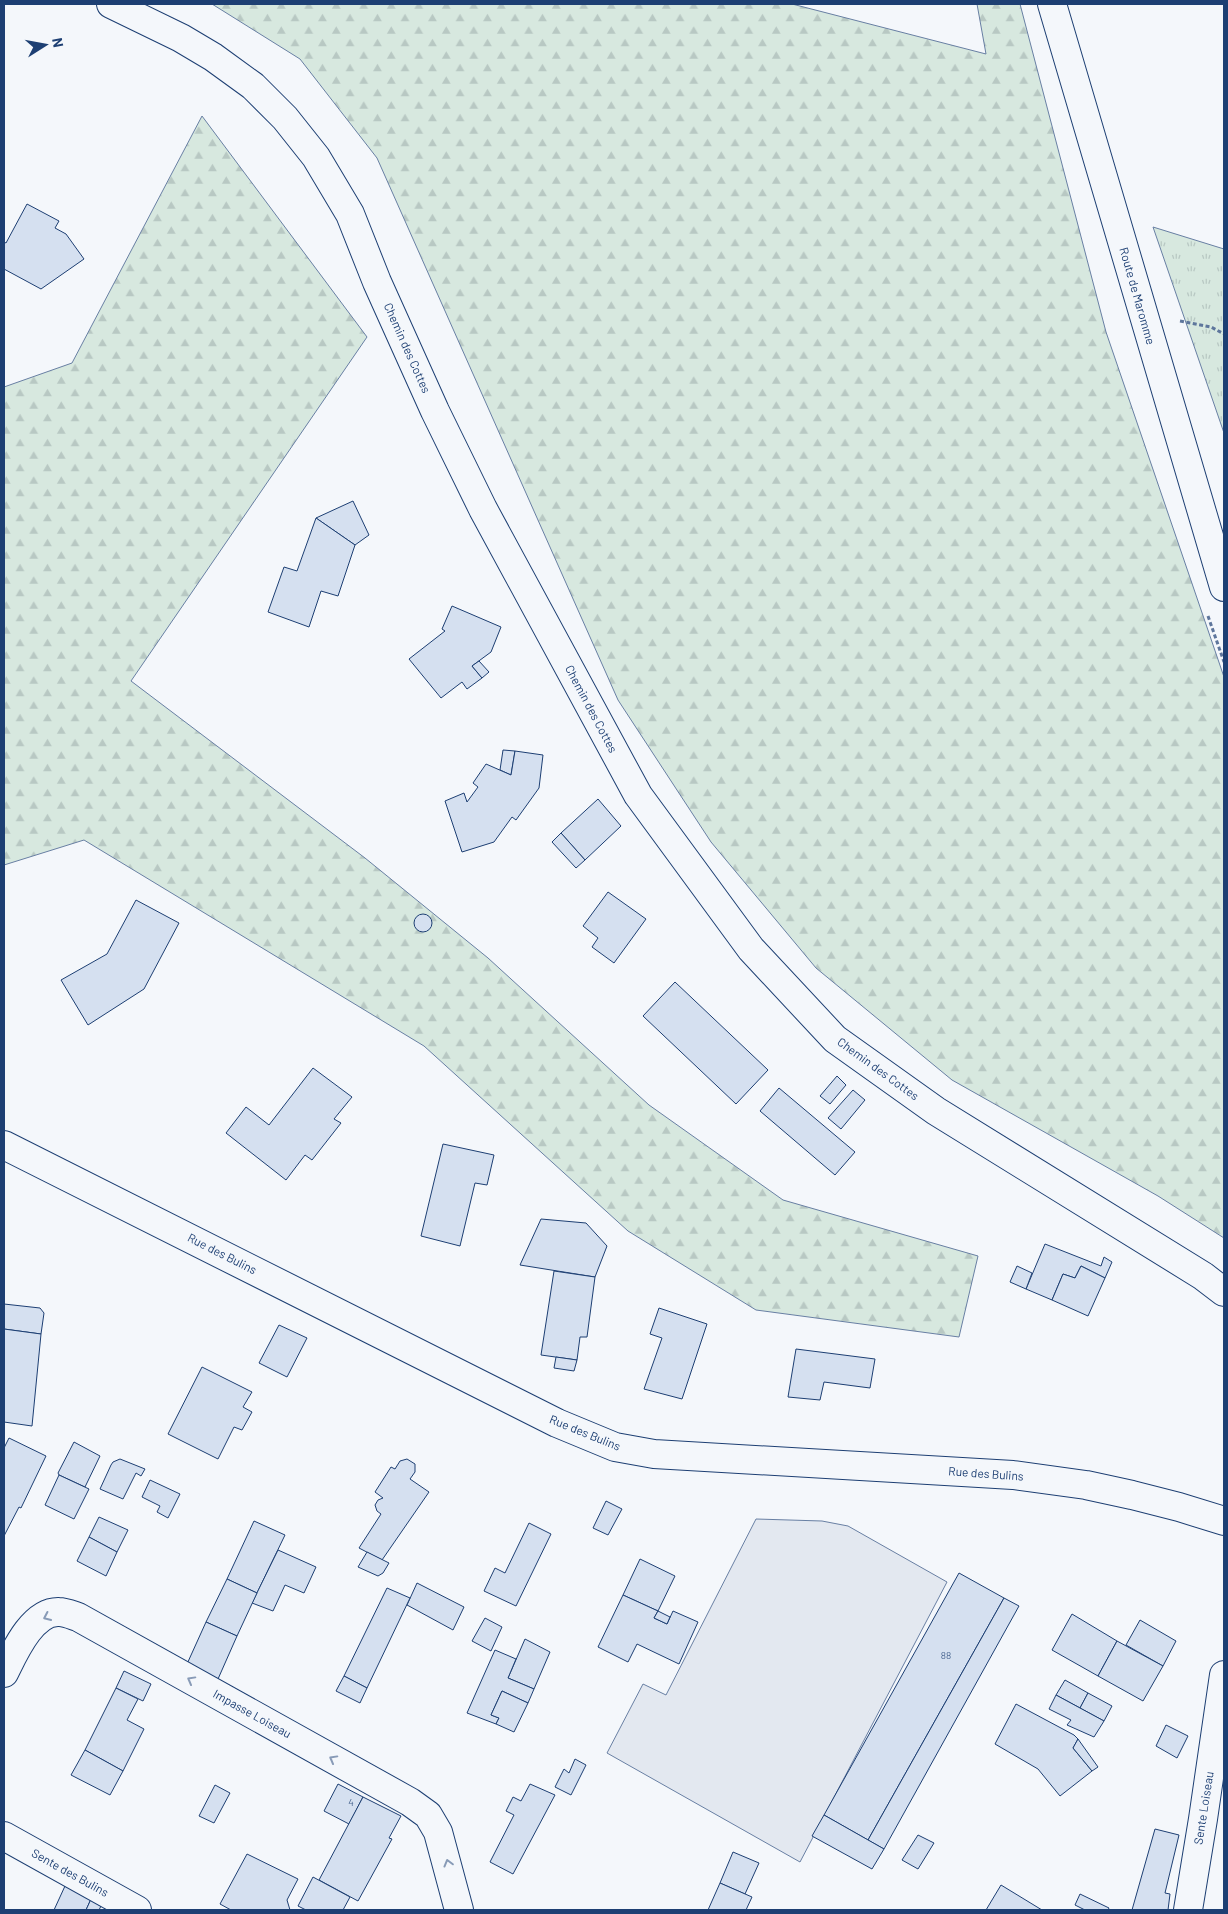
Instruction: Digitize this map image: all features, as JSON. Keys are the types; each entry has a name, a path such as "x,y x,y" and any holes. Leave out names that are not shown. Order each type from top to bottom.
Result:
{"street":[{"name":"Chemin des Cottes","path":"111,4 181,38 213,57 253,86 285,118 316,157 350,214 377,282 435,411 483,509 633,787 751,949 835,1039 936,1111 1203,1276 1224,1292"},
{"name":"Route de Maromme","path":"1052,4 1224,587"},
{"name":"Rue des Bulins","path":"4,1145 557,1423 615,1447 654,1454 1013,1475 1086,1485 1132,1495 1224,1521"},
{"name":"Impasse Loiseau","path":"4,1673 31,1626 45,1616 58,1612 78,1617 416,1806 428,1815 438,1832 460,1910"},
{"name":"Sente Loiseau","path":"1188,1910 1224,1676"},
{"name":"Sente des Bulins","path":"4,1836 137,1910"}],"path":[{"path":"1173,320 1211,327 1224,334"}],"green space":[{"path":"212,4 792,4 986,54 977,4 1020,4 1106,332 1224,677 1224,1238 1158,1196 952,1080 816,968 711,842 618,700 377,158 300,59"},
{"path":"202,116 367,337 131,681 365,858 488,958 649,1105 783,1200 978,1256 959,1337 756,1310 628,1231 424,1046 84,840 4,865 4,387 72,363"},
{"path":"1153,227 1224,249 1224,433"}],"shaded area":[{"path":"756,1519 822,1521 848,1526 947,1582 800,1862 607,1753 643,1684 666,1695"}],"building":[{"path":"27,204 59,221 55,228 66,234 84,259 41,289 4,269 4,242 6,243"},
{"path":"353,501 369,535 355,545 316,518"},
{"path":"316,518 355,545 338,596 321,591 309,627 268,612 284,567 297,571"},
{"path":"452,606 501,627 491,652 472,666 482,678 467,689 462,682 441,698 409,659 445,631 442,629"},
{"path":"479,661 489,672 482,678 472,666"},
{"path":"503,750 515,751 511,775 500,770"},
{"path":"515,751 543,755 539,788 516,820 512,817 494,842 462,852 445,801 464,793 467,802 478,787 473,783 486,764 511,775"},
{"path":"598,799 621,826 585,860 561,833"},
{"path":"561,833 585,860 576,868 552,842"},
{"path":"608,892 646,919 614,963 592,947 598,938 583,926"},
{"path":"136,900 179,923 144,989 88,1025 61,980 107,954"},
{"path":"423,914 429,917 432,923 429,929 423,932 417,929 414,923 417,917"},
{"path":"675,982 768,1070 736,1104 643,1016"},
{"path":"313,1068 352,1097 334,1119 341,1123 312,1160 305,1155 286,1180 226,1133 246,1107 269,1125"},
{"path":"837,1076 846,1085 830,1104 820,1096"},
{"path":"779,1088 855,1152 835,1175 760,1111"},
{"path":"853,1090 865,1100 841,1129 828,1118"},
{"path":"443,1144 494,1155 487,1185 475,1183 460,1246 421,1236"},
{"path":"541,1219 586,1223 607,1246 595,1277 520,1265"},
{"path":"1045,1244 1101,1266 1104,1257 1112,1262 1105,1278 1081,1266 1075,1278 1063,1274 1052,1300 1026,1289"},
{"path":"1017,1266 1032,1273 1026,1289 1010,1282"},
{"path":"1081,1266 1105,1278 1088,1316 1052,1300 1063,1274 1075,1278"},
{"path":"554,1271 595,1277 587,1337 580,1337 577,1360 541,1355"},
{"path":"4,1304 40,1308 44,1313 41,1334 4,1329"},
{"path":"659,1308 707,1324 682,1399 644,1389 662,1338 650,1334"},
{"path":"279,1325 307,1338 287,1377 259,1363"},
{"path":"4,1329 41,1334 32,1426 4,1422"},
{"path":"796,1349 875,1359 870,1388 824,1382 820,1400 788,1397"},
{"path":"556,1357 577,1360 574,1371 554,1368"},
{"path":"202,1367 252,1392 243,1407 252,1412 242,1430 234,1427 218,1459 168,1434"},
{"path":"9,1438 46,1456 21,1508 19,1507 4,1536 4,1448"},
{"path":"74,1442 100,1456 85,1487 58,1473"},
{"path":"120,1459 145,1469 141,1476 136,1473 123,1499 100,1489 113,1462"},
{"path":"407,1459 415,1464 415,1472 410,1479 429,1492 382,1560 359,1548 381,1514 377,1511 375,1505 378,1500 383,1498 375,1492 391,1467 395,1469 400,1461"},
{"path":"59,1475 89,1489 74,1519 45,1505"},
{"path":"150,1480 180,1494 168,1518 157,1512 160,1506 142,1497"},
{"path":"606,1501 622,1509 608,1535 593,1528"},
{"path":"99,1517 128,1530 117,1552 89,1537"},
{"path":"254,1521 285,1535 257,1593 227,1579"},
{"path":"529,1523 551,1534 516,1606 484,1591 495,1568 505,1573"},
{"path":"89,1537 117,1552 106,1576 77,1561"},
{"path":"278,1550 316,1567 304,1593 285,1585 273,1611 252,1603"},
{"path":"367,1552 389,1563 383,1573 378,1576 358,1567"},
{"path":"640,1559 675,1576 658,1611 623,1595"},
{"path":"959,1573 1004,1598 868,1840 824,1815"},
{"path":"227,1579 257,1593 237,1636 206,1622"},
{"path":"417,1583 464,1607 453,1630 407,1605"},
{"path":"387,1588 410,1598 367,1688 344,1676"},
{"path":"623,1595 658,1611 654,1618 667,1624 673,1611 698,1622 679,1664 637,1644 628,1662 598,1647"},
{"path":"1004,1598 1019,1606 884,1849 868,1840"},
{"path":"658,1611 670,1617 667,1624 654,1618"},
{"path":"1072,1614 1117,1641 1098,1676 1052,1650"},
{"path":"485,1618 502,1627 491,1651 472,1641"},
{"path":"1140,1620 1176,1641 1163,1666 1126,1645"},
{"path":"206,1622 237,1636 218,1679 187,1664"},
{"path":"525,1639 550,1652 534,1689 508,1678"},
{"path":"1117,1641 1163,1666 1143,1701 1098,1676"},
{"path":"495,1650 516,1659 508,1678 534,1689 528,1703 502,1691 491,1715 499,1718 496,1724 467,1713"},
{"path":"124,1671 151,1684 143,1701 116,1688"},
{"path":"344,1676 367,1688 360,1703 336,1691"},
{"path":"1065,1680 1088,1693 1080,1708 1056,1695"},
{"path":"116,1688 138,1699 127,1720 144,1729 123,1771 85,1750"},
{"path":"502,1691 528,1703 514,1732 496,1724 499,1718 491,1715"},
{"path":"1088,1693 1112,1706 1104,1721 1080,1708"},
{"path":"1056,1695 1104,1721 1094,1737 1067,1725 1071,1720 1049,1709"},
{"path":"1016,1704 1074,1735 1078,1739 1073,1748 1092,1771 1060,1796 1038,1769 995,1744"},
{"path":"1166,1725 1188,1736 1177,1758 1156,1746"},
{"path":"1078,1739 1098,1767 1092,1771 1073,1748"},
{"path":"85,1750 123,1771 110,1795 71,1775"},
{"path":"575,1759 586,1765 571,1795 555,1787 564,1769 569,1773"},
{"path":"338,1784 363,1797 349,1824 324,1811"},
{"path":"530,1784 555,1795 513,1874 490,1862 514,1815 506,1811 513,1797 521,1801"},
{"path":"215,1785 230,1793 214,1823 199,1816"},
{"path":"363,1797 401,1816 389,1838 392,1839 358,1901 319,1880"},
{"path":"824,1815 884,1849 872,1869 812,1836"},
{"path":"1155,1829 1179,1835 1165,1893 1170,1894 1168,1910 1132,1910"},
{"path":"918,1835 934,1843 918,1869 902,1860"},
{"path":"733,1852 759,1863 745,1894 720,1883"},
{"path":"247,1854 298,1879 287,1900 290,1910 231,1910 220,1904"},
{"path":"313,1877 350,1897 343,1910 306,1910 298,1906"},
{"path":"720,1883 752,1897 746,1910 708,1910"},
{"path":"1001,1885 1042,1910 986,1910"},
{"path":"65,1886 91,1899 86,1910 54,1910"},
{"path":"1080,1894 1109,1908 1108,1910 1085,1910 1075,1905"},
{"path":"91,1899 102,1904 99,1910 86,1910"}]}
